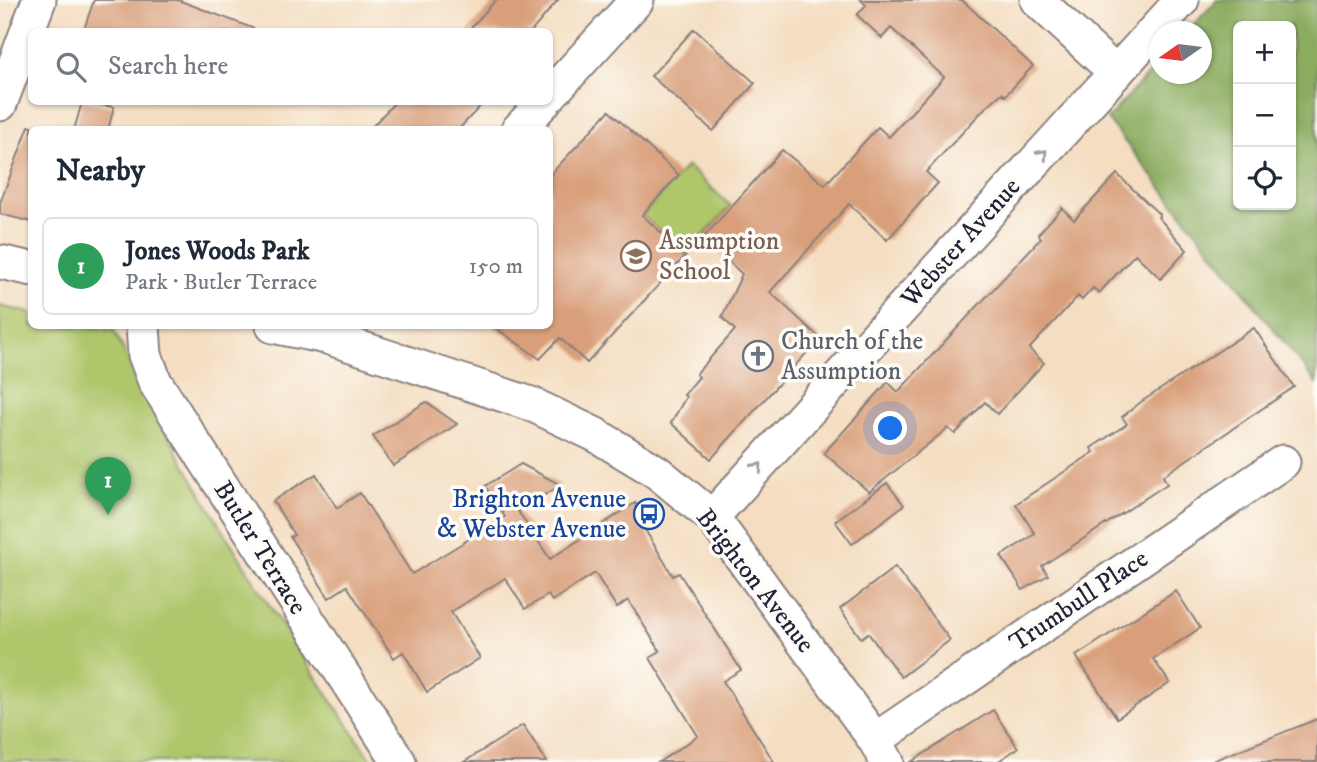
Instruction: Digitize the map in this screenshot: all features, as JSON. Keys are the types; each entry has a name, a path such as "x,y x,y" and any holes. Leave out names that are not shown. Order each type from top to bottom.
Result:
{"street":[{"path":"28,28 39,0"},
{"path":"553,92 638,0"},
{"path":"1037,0 1116,73"},
{"name":"Webster Avenue","path":"712,517 1182,0"},
{"path":"0,104 28,29"},
{"path":"522,126 541,105"},
{"path":"0,262 28,268"},
{"name":"Butler Terrace","path":"142,329 145,355 155,382 399,762"},
{"name":"Brighton Avenue","path":"308,329 332,331 531,404 617,447 657,472 712,517 881,751"},
{"name":"Trumbull Place","path":"881,751 1283,462"}],"green space":[{"path":"1217,0 1317,0 1317,384 1107,119 1149,73 1149,84 1212,84 1212,21 1197,21"},
{"path":"687,166 731,206 686,255 642,215"},
{"path":"0,306 28,312 28,329 114,331 203,497 303,658 373,762 0,762"}],"building":[{"path":"94,0 178,0 252,28 84,28"},
{"path":"496,0 558,0 534,28 471,28"},
{"path":"861,0 962,0 1033,66 1005,96 1002,93 985,108 926,172 938,183 887,240 849,204 770,292 820,338 711,459 671,423 686,397 684,395 699,377 696,374 735,330 722,317 742,274 703,238 782,150 825,185 878,127 889,137 944,77 891,28 882,38 857,15 866,5"},
{"path":"694,29 755,83 713,131 651,76"},
{"path":"81,105 114,107 109,126 75,126"},
{"path":"392,105 481,105 462,126 373,126"},
{"path":"609,111 679,175 642,215 686,255 587,363 560,338 540,359 497,329 553,329 553,172"},
{"path":"28,129 28,221 0,214 0,203"},
{"path":"1117,174 1160,215 1158,217 1187,250 1161,279 1135,254 1099,293 1093,288 1082,300 1078,296 1029,349 1044,363 997,414 985,402 955,434 948,428 869,492 824,453 888,382 898,392 1041,238 1038,234 1062,208 1074,220"},
{"path":"1254,328 1294,387 1163,476 1167,484 1042,566 1048,575 1023,590 1001,556 1035,534 1016,504 1094,452 1091,448 1127,424 1122,417 1141,402"},
{"path":"426,402 457,424 393,466 373,436"},
{"path":"521,464 561,485 518,511 550,559 635,503 649,525 644,528 673,576 679,573 741,670 723,681 774,762 659,762 698,736 650,658 660,651 628,600 617,608 595,573 552,601 548,595 525,609 505,578 451,612 480,658 427,692 403,652 394,658 347,586 329,598 290,537 294,535 273,501 316,474 337,508 360,493 412,574 505,517 485,486"},
{"path":"887,483 904,505 852,544 835,521"},
{"path":"895,567 950,640 901,677 868,633 861,638 840,609"},
{"path":"1176,591 1200,628 1153,659 1170,683 1117,718 1076,656"},
{"path":"993,710 1018,748 997,762 911,762"},
{"path":"1317,719 1317,762 1212,761"},
{"path":"523,725 547,762 464,762"}],"place":[{"name":"Assumption School","path":"636,256"},
{"name":"Church of the Assumption","path":"758,356"},
{"name":"Brighton Avenue & Webster Avenue","path":"649,514"},
{"name":"Jones Woods Park","path":"108,515"}]}
